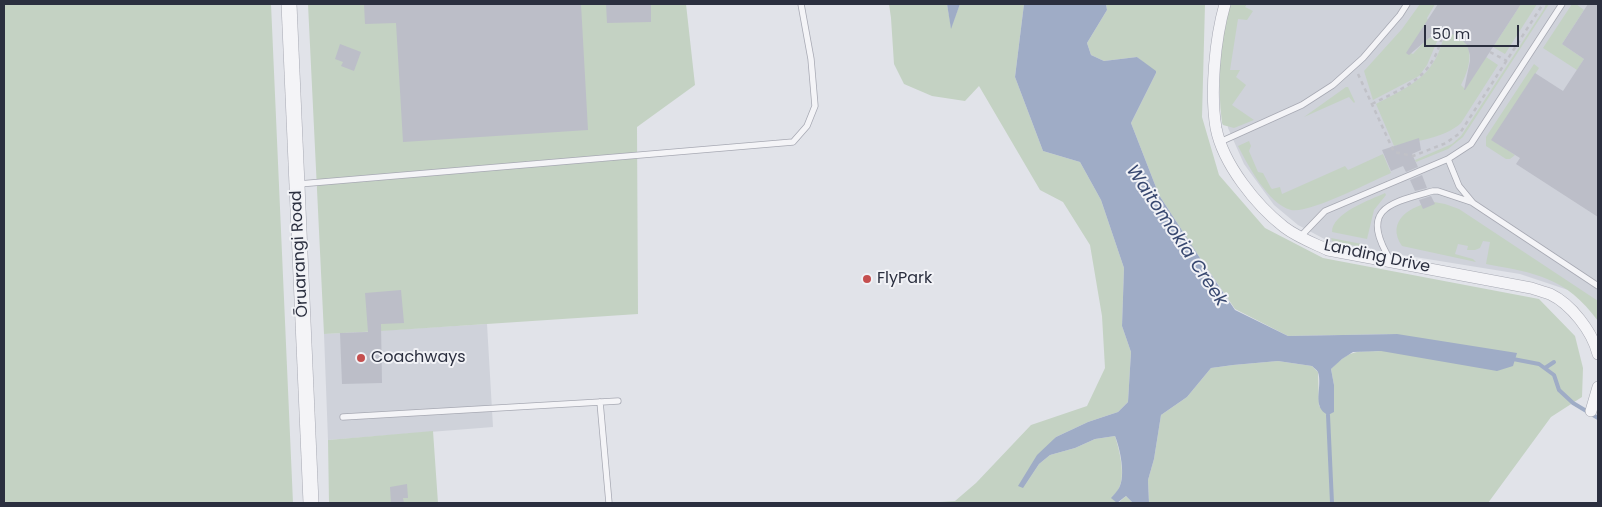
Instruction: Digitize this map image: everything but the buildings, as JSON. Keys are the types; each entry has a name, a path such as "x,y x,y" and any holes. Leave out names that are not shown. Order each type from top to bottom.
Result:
{"street":[{"name":"Ōruarangi Road","path":"289,4 311,503"},
{"name":"Landing Drive","path":"1225,4 1216,56 1213,99 1216,129 1227,158 1246,187 1264,209 1285,228 1328,250 1532,288 1550,294 1567,306 1597,347"},
{"path":"1591,411 1598,387"}],"lane":[{"path":"296,184 793,142 807,126 815,106 811,59 800,4"},
{"path":"1220,142 1302,105 1333,85 1363,58 1400,15 1407,4"},
{"path":"1300,237 1326,211 1448,159 1471,144 1562,4"},
{"path":"1448,159 1459,186 1473,203"},
{"path":"1391,262 1384,249 1378,229 1380,217 1385,208 1393,202 1438,191 1473,203 1598,286"},
{"path":"343,417 618,401"},
{"path":"600,402 609,503"}],"path":[{"path":"1358,74 1394,152 1414,156 1446,143 1460,133 1543,4"},
{"path":"1372,104 1415,81 1424,74 1434,58 1444,32"},
{"path":"1490,52 1507,61"}],"shaded area":[{"path":"1235,4 1598,4 1598,302 1520,274 1330,242 1298,225 1274,205 1244,164 1228,128 1222,78"},
{"name":"Coachways","path":"487,324 493,427 328,440 324,334"}],"green space":[{"path":"4,4 271,4 293,503 4,503"},
{"path":"308,4 686,4 695,85 637,127 638,314 324,334"},
{"path":"889,4 947,4 951,27 960,4 1024,4 1015,77 1043,151 1080,162 1101,200 1124,268 1122,326 1131,352 1128,402 1118,412 1088,422 1056,437 1023,488 1039,464 1050,455 1075,448 1095,439 1115,436 1120,455 1122,476 1121,483 1112,498 1118,503 924,503 955,501 976,483 1031,425 1087,406 1105,368 1102,316 1090,245 1063,202 1040,190 979,86 965,101 932,96 904,84 894,64"},
{"path":"1106,4 1205,4 1202,117 1219,175 1265,228 1323,258 1539,299 1575,336 1583,368 1582,397 1551,417 1488,503 1149,503 1148,480 1154,459 1161,415 1187,397 1211,368 1278,361 1312,366 1318,372 1319,407 1334,385 1331,369 1343,358 1353,353 1381,351 1397,334 1288,336 1235,309 1159,195 1131,123 1156,73 1137,57 1104,61 1091,55 1087,43 1107,10"},
{"path":"1229,4 1247,4 1245,7 1253,11 1247,20 1238,19 1230,70 1240,70 1236,77 1246,85 1232,105 1254,120 1234,128 1222,123 1220,93 1223,34"},
{"path":"1420,4 1435,4 1427,18 1428,20 1408,52 1413,54 1426,40 1441,32 1427,65 1419,76 1373,100 1364,71 1402,29"},
{"path":"1521,4 1537,4 1505,54 1493,47"},
{"path":"1546,4 1549,4 1463,137 1448,149 1416,162 1415,160 1452,144 1461,136"},
{"path":"1572,4 1576,4 1584,10 1562,44 1584,59 1577,70 1543,48"},
{"path":"1446,32 1456,35 1467,46 1469,53 1468,69 1461,85 1465,89 1486,57 1498,65 1461,123 1439,136 1394,146 1376,104 1403,90 1427,71 1438,54"},
{"path":"1534,64 1539,68 1492,140 1515,155 1510,159 1506,159 1486,146 1486,137"},
{"path":"1348,87 1354,103 1349,97 1304,117"},
{"path":"1249,141 1251,146 1249,151 1258,172 1263,173 1272,189 1280,187 1282,194 1345,166 1348,170 1383,154 1391,173 1326,202 1300,210 1291,210 1274,200 1253,173 1238,146"},
{"path":"1385,193 1386,195 1374,210 1367,239 1332,232 1338,219 1345,213"},
{"path":"1434,202 1459,209 1598,301 1598,321 1574,295 1548,279 1535,274 1486,264 1490,242 1483,241 1480,248 1475,250 1467,250 1468,246 1458,244 1455,254 1473,259 1476,262 1402,246 1397,229 1403,216 1417,207"},
{"path":"1331,238 1367,245 1366,248 1332,241"},
{"path":"433,431 438,503 329,503 328,440"},
{"path":"1126,496 1133,503 1118,503"}],"water":[{"path":"947,4 960,4 951,29"},
{"path":"1024,4 1106,4 1107,10 1087,43 1091,55 1104,61 1137,57 1156,71 1131,123 1159,195 1235,310 1288,336 1397,334 1517,353 1513,366 1497,371 1381,351 1353,352 1331,369 1334,385 1334,412 1328,415 1320,407 1318,372 1312,366 1278,361 1211,368 1187,397 1161,415 1154,459 1148,480 1149,503 1133,503 1126,496 1117,503 1111,498 1119,488 1122,476 1119,448 1115,436 1095,439 1075,448 1050,455 1039,464 1023,488 1018,486 1037,455 1056,437 1088,422 1118,412 1128,402 1131,352 1122,326 1124,268 1101,200 1080,162 1043,151 1015,77"}],"waterway":[{"name":"Waitomokia Creek","path":"1513,359 1539,364 1554,375 1559,390 1573,403 1598,418"},
{"name":"Waitomokia Creek","path":"1545,368 1554,362"},
{"path":"1328,415 1332,503"}],"place":[{"name":"FlyPark","path":"867,279"},
{"name":"Coachways","path":"361,358"}]}
